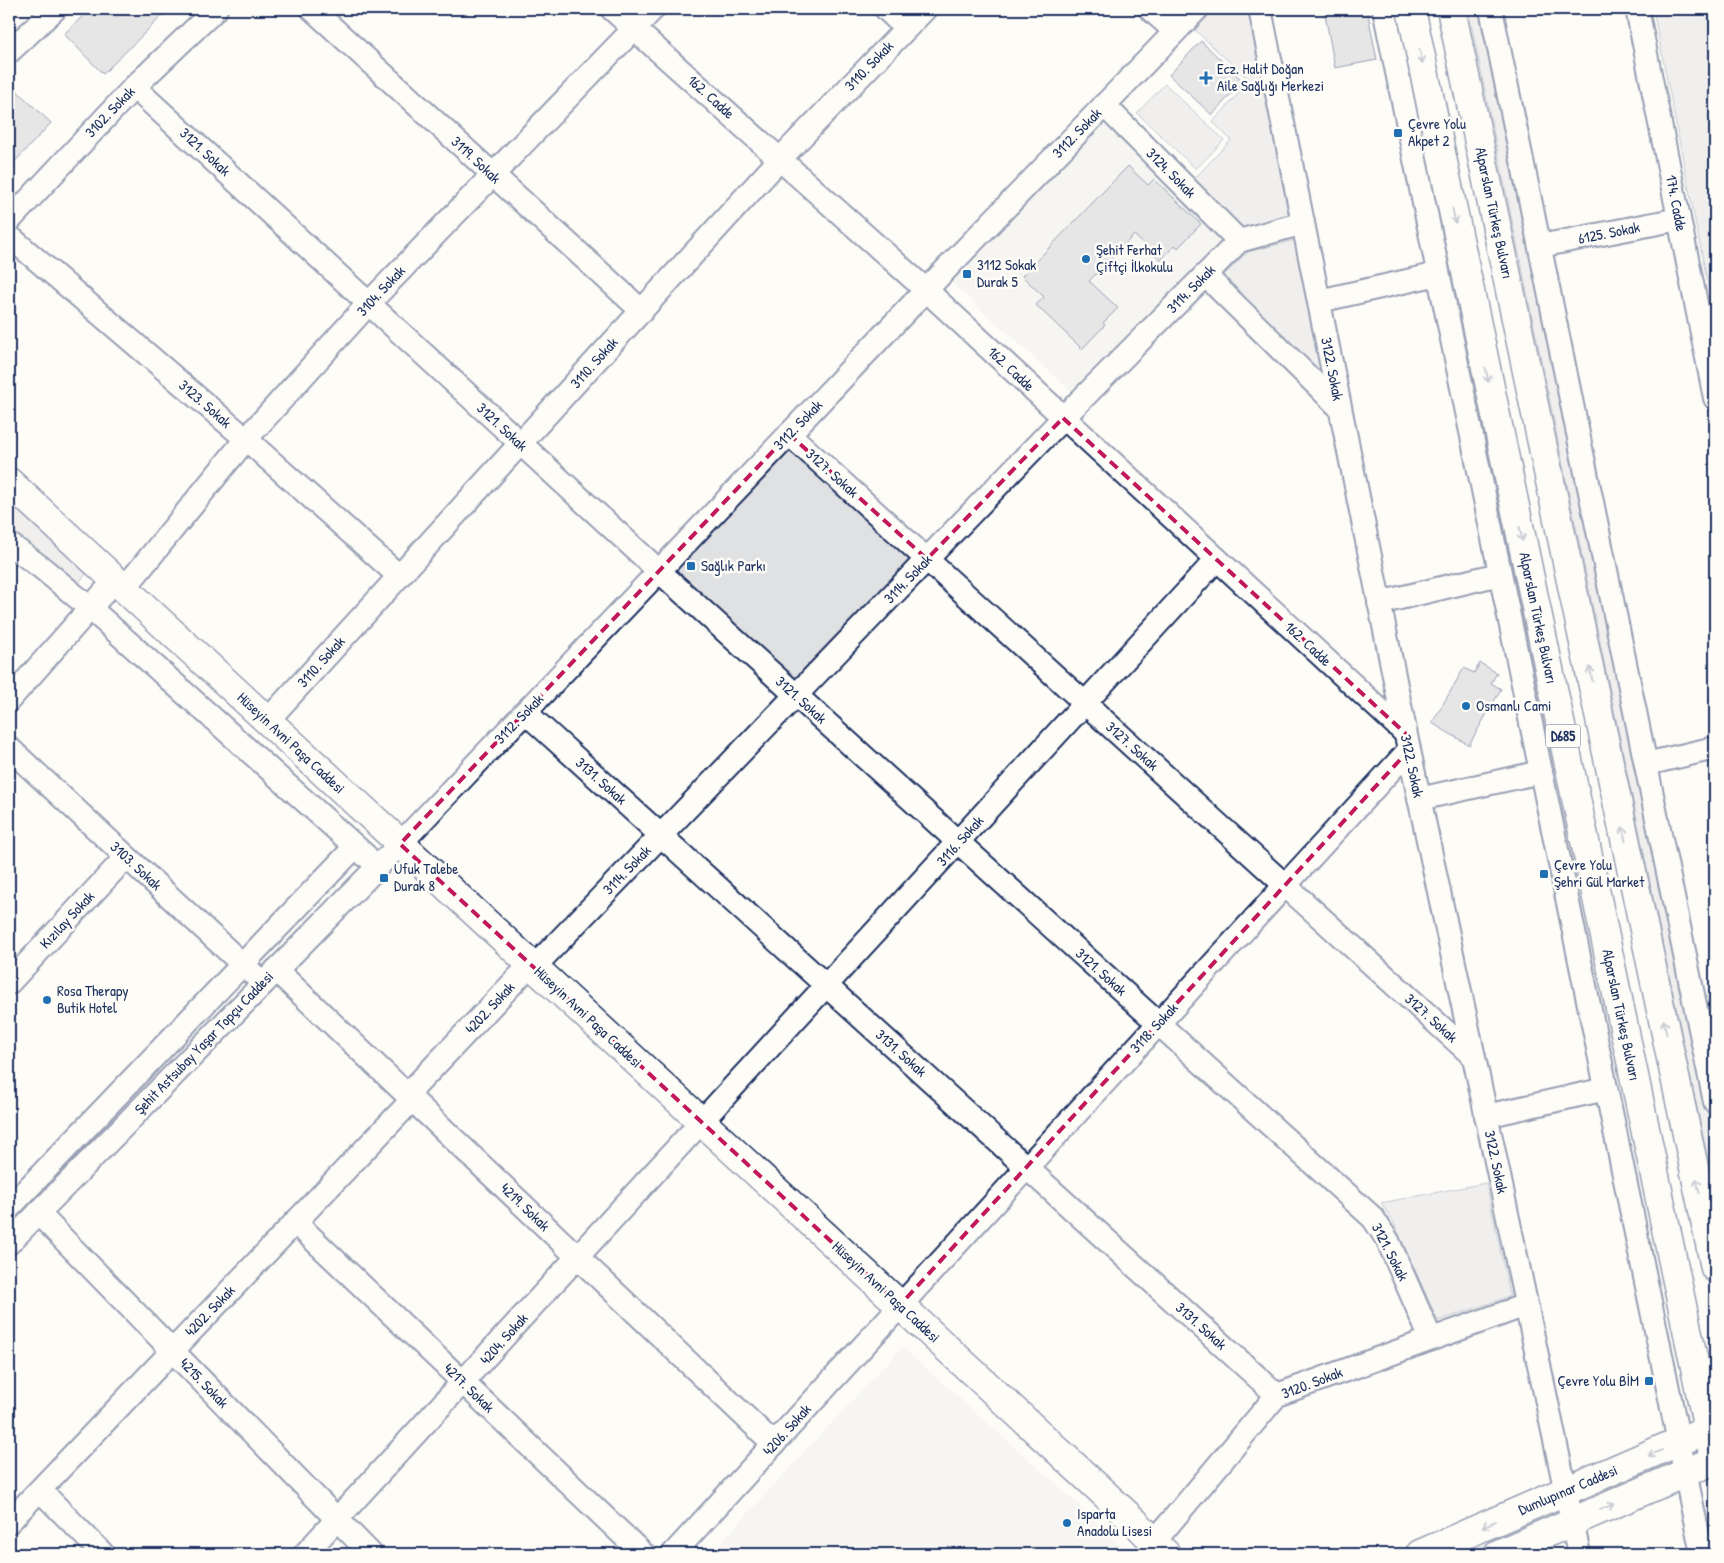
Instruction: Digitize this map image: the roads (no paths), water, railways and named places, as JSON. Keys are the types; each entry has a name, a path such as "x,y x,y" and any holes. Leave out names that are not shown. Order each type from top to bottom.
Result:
{"main road":[{"name":"Alparslan Türkeş Bulvarı","path":"1411,9 1712,1428 1715,1461"},
{"name":"Alparslan Türkeş Bulvarı","path":"1451,9 1715,1268"},
{"name":"Hüseyin Avni Paşa Caddesi","path":"9,482 1135,1522 1160,1548"},
{"name":"Dumlupınar Caddesi","path":"1420,1554 1712,1428"},
{"name":"Dumlupınar Caddesi","path":"1498,1554 1715,1461"}],"street":[{"path":"9,52 55,9"},
{"name":"3102. Sokak","path":"9,221 134,87 216,9"},
{"name":"3119. Sokak","path":"312,9 642,311"},
{"name":"162. Cadde","path":"612,9 926,290 1217,559 1407,742"},
{"name":"3104. Sokak","path":"9,700 90,608 119,585 246,439 369,303 653,9"},
{"path":"886,9 906,28"},
{"name":"3110. Sokak","path":"267,721 780,159 925,9"},
{"path":"1150,9 1175,31"},
{"name":"3112. Sokak","path":"400,844 926,290 1197,9"},
{"name":"3122. Sokak","path":"1260,9 1407,742 1579,1554"},
{"path":"1384,9 1702,1554"},
{"path":"1491,9 1646,764 1711,1065 1715,1102"},
{"name":"174. Cadde","path":"1637,9 1715,398"},
{"name":"3121. Sokak","path":"134,87 659,572 1373,1218 1388,1241 1431,1339"},
{"name":"3124. Sokak","path":"1104,105 1239,242"},
{"name":"6125. Sokak","path":"1540,246 1679,219"},
{"name":"3114. Sokak","path":"532,966 1063,418 1239,242 1303,223"},
{"name":"3123. Sokak","path":"9,236 246,439 399,576"},
{"path":"1319,301 1438,274"},
{"path":"1205,276 1340,408"},
{"name":"3127. Sokak","path":"789,434 1474,1057"},
{"path":"9,544 42,568 90,608 378,867"},
{"name":"3116. Sokak","path":"702,1122 1217,559"},
{"path":"1379,603 1500,574"},
{"name":"3131. Sokak","path":"525,712 1277,1395"},
{"name":"3118. Sokak","path":"900,1305 1285,885 1407,742"},
{"name":"3103. Sokak","path":"9,748 242,964 270,977"},
{"path":"1646,764 1715,748"},
{"path":"1419,799 1541,772"},
{"name":"Şehit Astsubay Yaşar Topçu Caddesi","path":"9,1243 400,844"},
{"path":"9,1208 355,846"},
{"name":"Kızılay Sokak","path":"13,970 126,857"},
{"name":"4202. Sokak","path":"9,1522 295,1222 532,966"},
{"name":"4219. Sokak","path":"270,977 410,1097 774,1444"},
{"path":"1486,1116 1606,1089"},
{"name":"4204. Sokak","path":"305,1554 702,1122"},
{"name":"4215. Sokak","path":"9,1208 32,1219 172,1350 371,1554"},
{"name":"4217. Sokak","path":"295,1222 643,1554"},
{"name":"4206. Sokak","path":"673,1554 900,1305"},
{"name":"3120. Sokak","path":"1160,1548 1277,1395 1526,1305"},
{"path":"40,1490 103,1554"}],"place":[{"name":"Ecz. Halit Doğan Aile Sağlığı Merkezi","path":"1206,78"},
{"name":"Çevre Yolu Akpet 2","path":"1398,133"},
{"name":"Şehit Ferhat Çiftçi İlkokulu","path":"1086,259"},
{"name":"3112 Sokak Durak 5","path":"967,274"},
{"name":"Sağlık Parkı","path":"691,566"},
{"name":"Osmanlı Cami","path":"1466,706"},
{"name":"Çevre Yolu Şehri Gül Market","path":"1544,874"},
{"name":"Ufuk Talebe Durak 8","path":"384,878"},
{"name":"Rosa Therapy Butik Hotel","path":"47,1000"},
{"name":"Çevre Yolu BİM","path":"1649,1381"},
{"name":"Isparta Anadolu Lisesi","path":"1067,1523"}]}
